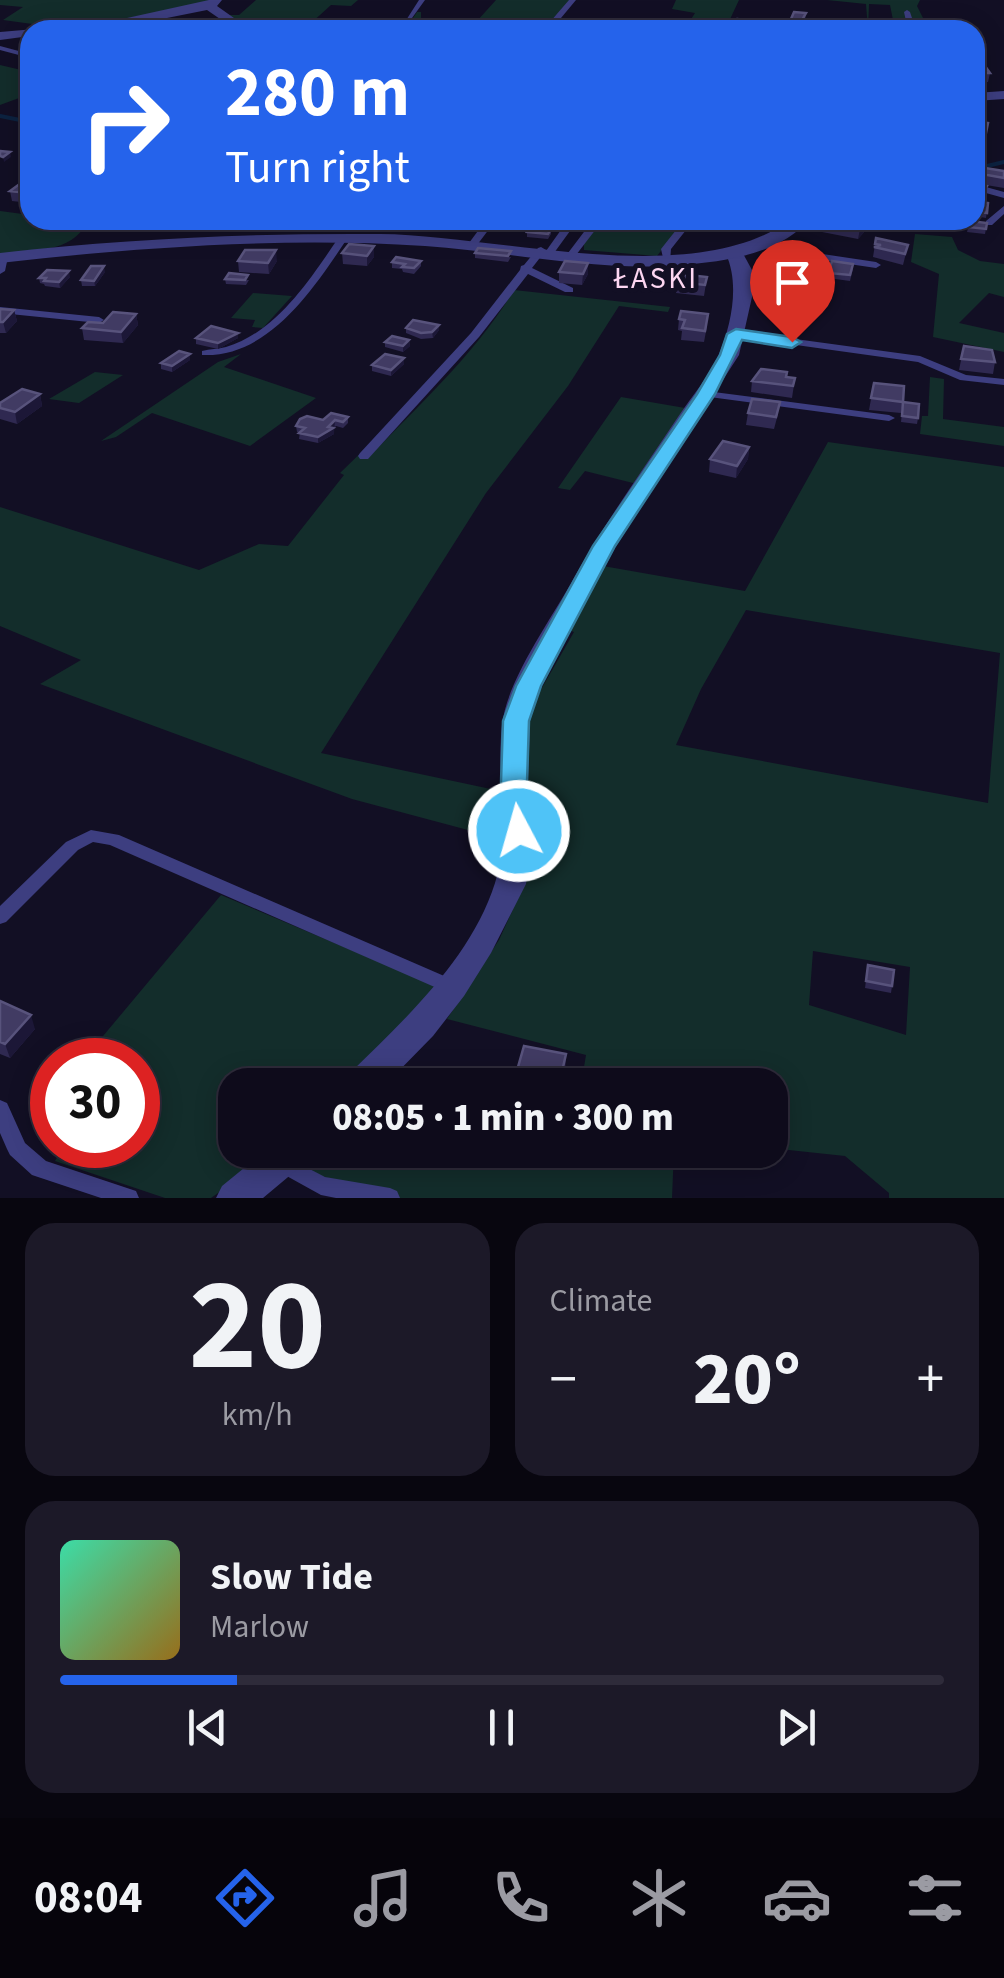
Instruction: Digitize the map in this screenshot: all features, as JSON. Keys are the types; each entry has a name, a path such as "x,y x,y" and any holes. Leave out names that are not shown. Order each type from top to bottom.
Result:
{"street":[{"path":"137,20 212,3"},
{"path":"1,262 170,241 342,239 474,243 668,260 734,252 762,244 784,230"},
{"path":"379,1068 421,1026 452,987 480,944 510,884 519,831 514,782 516,721 528,686 604,546 729,355 736,334 744,270 734,252"},
{"path":"235,1198 272,1168"}],"lane":[{"path":"556,20 574,0"},
{"path":"907,12 909,20"},
{"path":"989,223 1004,209"},
{"path":"474,243 483,230"},
{"path":"364,456 475,334 524,268 564,230"},
{"path":"573,253 590,230"},
{"path":"668,260 666,249 681,230"},
{"path":"206,354 228,350 266,330 307,286 342,239"},
{"path":"762,244 788,252 876,265"},
{"path":"524,268 569,290"},
{"path":"0,310 100,320"},
{"path":"736,334 920,359 964,378 1004,382"},
{"path":"706,394 889,418"},
{"path":"0,917 72,846 91,836 113,839 452,987"},
{"path":"0,1110 17,1149 39,1168 129,1198"},
{"path":"300,1168 320,1186 390,1198"}],"green space":[{"path":"0,0 212,0 194,8 115,20 20,22 3,20 23,7 0,5"},
{"path":"256,0 358,0 351,6 331,5 314,20 234,20 226,15 239,15"},
{"path":"496,0 571,0 552,20 478,20"},
{"path":"676,0 739,0 730,20 690,20 695,13 672,9"},
{"path":"827,0 920,0 917,6 924,20 893,20 890,5 869,4 867,20 866,4"},
{"path":"0,65 20,70 20,98 0,105"},
{"path":"0,211 20,214 20,230 81,230 61,245 0,254"},
{"path":"594,230 677,230 657,256 584,250"},
{"path":"915,234 952,237 958,250 980,261 1004,264 1004,297 989,293 959,323 1004,333 1004,352 933,337 939,274 911,262"},
{"path":"514,290 670,307 668,312 619,306 568,386 486,493 321,753 505,792 509,841 352,799 40,684 81,660 0,626 0,507 199,570 259,544 288,546 344,475 340,473 378,436 369,457 427,397 465,357"},
{"path":"253,293 292,296 263,328 252,327 255,320 231,318"},
{"path":"241,354 224,367 316,398 250,446 152,413 116,437 101,441 218,362"},
{"path":"95,372 123,375 79,403 49,399"},
{"path":"930,377 944,379 943,419 1004,427 1004,446 920,434 922,416 928,416"},
{"path":"621,397 691,409 637,484 585,471 570,490 558,488"},
{"path":"828,442 1004,467 1004,1198 889,1198 889,1193 845,1156 788,1150 788,1068 584,1068 586,1055 447,1019 499,940 513,909 524,719 574,632 569,630 603,566 745,591","holes":["746,610 1000,653 988,803 676,745 701,689","813,951 910,967 906,1035 809,1005"]},
{"path":"221,895 441,988 368,1068 218,1068 218,1168 254,1168 211,1198 165,1198 76,1168 160,1168 160,1038 101,1038"},
{"path":"311,1168 673,1168 672,1198 391,1198 315,1174"}],"building":[{"path":"794,12 806,13 802,20 791,19"},
{"path":"985,168 1004,171 1004,178 985,175"},
{"path":"528,230 550,230 548,234"},
{"path":"876,238 908,245 905,254 874,247 881,245 875,244"},
{"path":"349,244 374,246 367,256 342,253"},
{"path":"478,248 511,251 508,256 475,253"},
{"path":"245,250 276,250 268,263 238,261"},
{"path":"396,257 421,261 414,268 402,267 405,264 392,262"},
{"path":"565,261 588,263 583,274 559,272"},
{"path":"832,261 853,264 850,275 828,273"},
{"path":"91,266 104,266 94,281 81,280"},
{"path":"47,270 69,271 59,282 39,278"},
{"path":"229,273 248,275 245,280 225,279"},
{"path":"680,274 707,277 705,285 677,282"},
{"path":"0,309 14,310 0,322"},
{"path":"681,311 708,314 705,331 682,328 685,320 679,319"},
{"path":"113,312 136,314 121,332 82,328 88,322 103,323"},
{"path":"413,320 439,325 432,332 421,333 406,328"},
{"path":"211,326 238,333 218,343 196,338"},
{"path":"392,336 409,340 403,346 385,342"},
{"path":"964,346 992,350 995,362 961,359"},
{"path":"179,351 190,354 172,366 161,363"},
{"path":"385,354 404,358 391,370 372,365"},
{"path":"761,369 787,372 786,377 795,378 793,386 752,381"},
{"path":"874,383 904,386 903,402 871,398"},
{"path":"22,389 40,394 15,412 0,408 0,403"},
{"path":"752,399 780,402 776,417 748,413"},
{"path":"903,402 919,404 918,418 902,416"},
{"path":"331,413 348,417 343,422 335,420 328,427 333,428 318,437 299,433 305,428 296,426 300,419 307,416 323,420"},
{"path":"723,441 749,447 737,466 710,459"},
{"path":"868,965 894,970 892,986 866,981"},
{"path":"0,1001 31,1015 5,1044 0,1042"},
{"path":"524,1046 566,1054 563,1068 518,1068"}],"waterway":[{"path":"0,116 20,120"},
{"path":"985,167 1004,162"}],"district":[{"name":"ŁASKI","path":"656,278"}],"route":[{"path":"519,831 514,782 516,721 528,686 550,652 604,546 662,454 706,394 729,355 736,334 792,342"}]}
